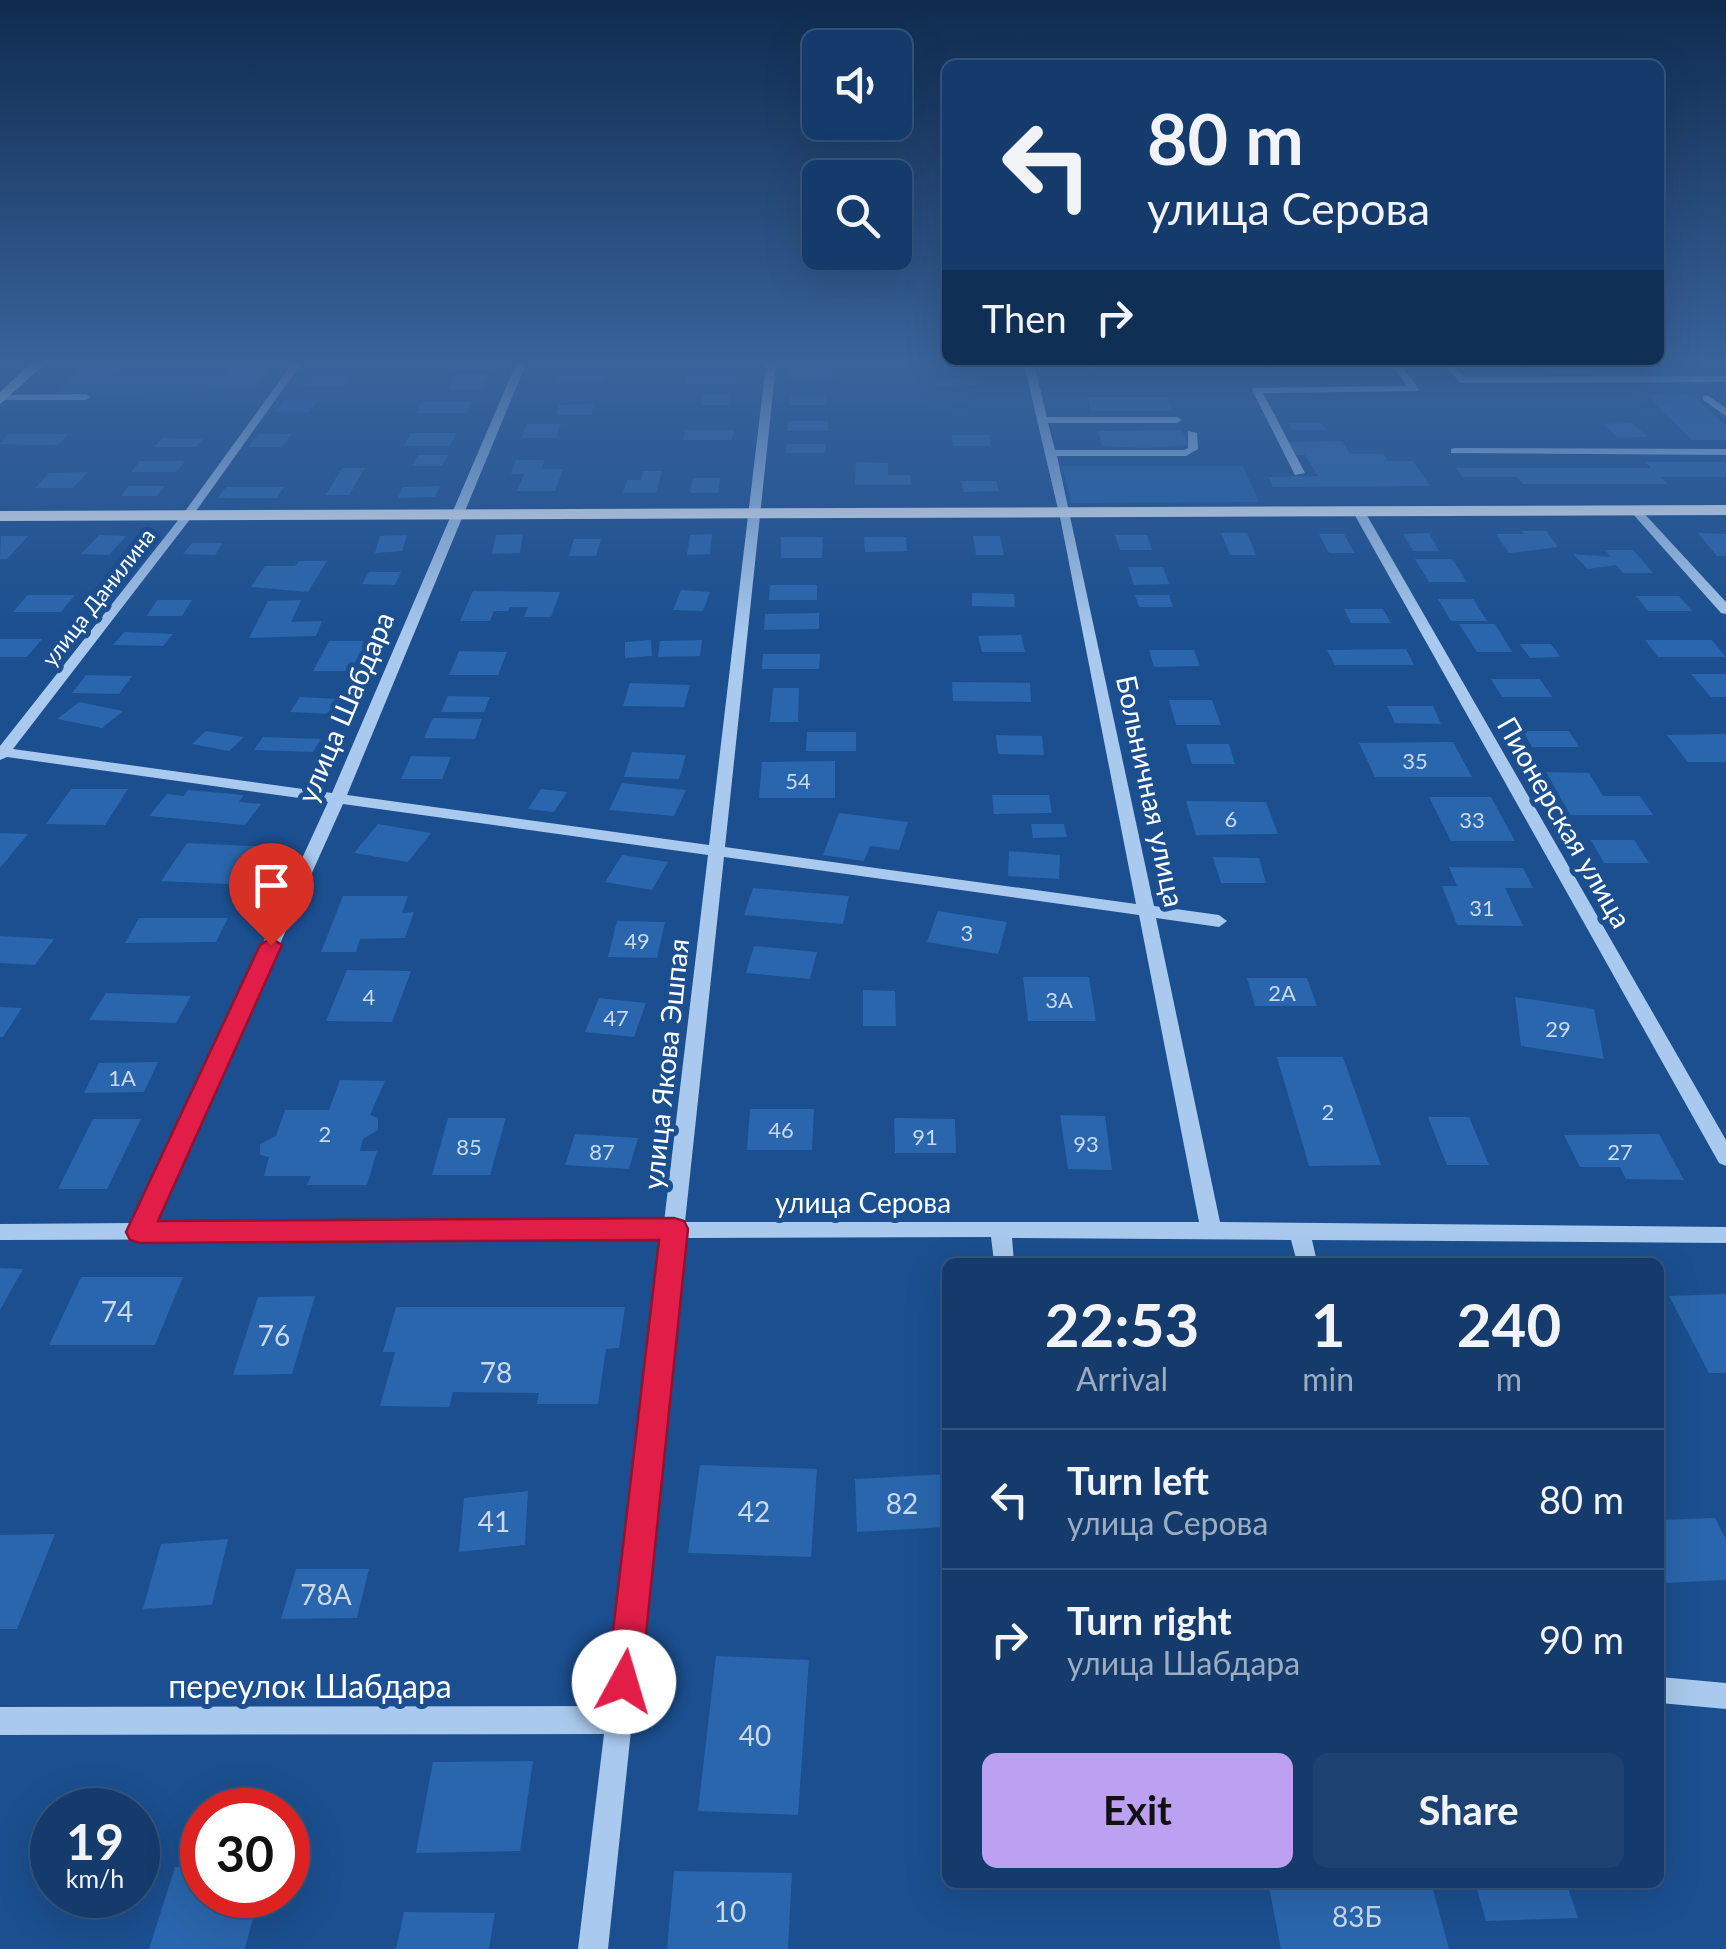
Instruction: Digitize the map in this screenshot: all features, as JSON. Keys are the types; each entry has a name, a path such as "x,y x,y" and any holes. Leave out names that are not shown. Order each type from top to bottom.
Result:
{"main road":[{"path":"0,516 458,510 754,514 1726,510"}],"street":[{"name":"улица Данилина","path":"2,754 231,455"},
{"name":"улица Шабдара","path":"140,1232 336,802 482,455"},
{"name":"улица Якова Эшпая","path":"593,1949 761,455"},
{"name":"Больничная улица","path":"1050,455 1211,1230"},
{"path":"1290,455 1299,473"},
{"path":"1636,511 1726,610"},
{"name":"Пионерская улица","path":"1360,512 1726,1158"},
{"path":"2,754 1219,921"},
{"path":"1001,1229 1004,1258"},
{"name":"улица Серова","path":"0,1232 1001,1229 1726,1236"},
{"path":"1299,1230 1306,1258"},
{"path":"1664,1690 1726,1696"},
{"name":"переулок Шабдара","path":"0,1720 620,1720"}],"shaded area":[{"path":"1062,466 1243,466 1259,502 1071,503"}],"building":[{"path":"418,455 448,455 442,466 412,466"},
{"path":"1296,455 1384,455 1388,461 1413,461 1430,486 1273,487 1268,477 1318,476 1305,455"},
{"path":"516,460 545,460 541,469 563,469 555,491 517,491 524,474 511,474"},
{"path":"140,461 185,461 176,472 131,472"},
{"path":"856,462 888,463 888,475 910,475 911,485 855,485"},
{"path":"1645,462 1726,462 1726,477 1661,477 1667,484 1523,484 1517,477 1462,477 1456,468 1651,468"},
{"path":"342,468 365,468 349,495 326,495"},
{"path":"643,471 662,471 656,493 623,493 627,480 641,480"},
{"path":"88,472 73,488 35,488 49,473"},
{"path":"693,478 720,478 718,493 690,493"},
{"path":"961,481 996,481 999,491 964,492"},
{"path":"129,486 165,486 157,496 121,496"},
{"path":"440,486 435,497 398,498 403,487"},
{"path":"226,487 284,487 277,498 218,498"},
{"path":"1522,531 1546,531 1558,547 1509,553 1496,534 1524,534"},
{"path":"1221,533 1247,533 1256,555 1230,555"},
{"path":"1429,533 1439,551 1413,551 1403,534"},
{"path":"1698,533 1726,534 1726,556 1717,556"},
{"path":"523,534 520,553 492,554 496,535"},
{"path":"712,534 710,554 687,555 690,535"},
{"path":"1319,534 1344,534 1354,553 1329,553"},
{"path":"99,535 126,536 109,555 81,554"},
{"path":"407,535 402,551 375,553 380,536"},
{"path":"1115,535 1147,535 1152,550 1120,550"},
{"path":"1,536 28,536 7,559 0,559"},
{"path":"973,536 1000,536 1004,555 976,555"},
{"path":"781,537 823,537 822,558 781,558"},
{"path":"864,537 906,537 907,551 865,552"},
{"path":"574,539 601,539 596,556 569,556"},
{"path":"192,543 223,543 215,555 183,554"},
{"path":"1605,550 1633,550 1653,573 1623,573 1616,565 1588,569 1573,554 1611,557"},
{"path":"1415,559 1452,559 1467,582 1429,582"},
{"path":"299,561 327,561 308,592 251,587 265,566 295,566"},
{"path":"1128,567 1163,567 1169,584 1134,585"},
{"path":"369,572 401,572 395,585 362,584"},
{"path":"770,585 817,585 817,600 769,600"},
{"path":"681,590 710,592 703,611 673,610"},
{"path":"473,591 560,592 551,617 524,617 528,607 510,607 508,611 494,611 490,621 460,621"},
{"path":"972,593 1014,594 1015,607 972,606"},
{"path":"28,595 75,595 61,612 13,612"},
{"path":"1135,595 1169,595 1173,607 1139,607"},
{"path":"1636,596 1679,596 1692,611 1648,611"},
{"path":"1438,599 1473,599 1487,621 1451,621"},
{"path":"157,600 192,600 182,616 147,616"},
{"path":"301,600 291,622 322,621 316,636 249,638 268,601"},
{"path":"1344,609 1383,609 1391,623 1351,623"},
{"path":"819,613 819,629 764,630 765,614"},
{"path":"1459,624 1495,624 1512,652 1477,652"},
{"path":"124,632 173,634 163,646 113,645"},
{"path":"1021,635 1025,652 982,652 978,636"},
{"path":"0,639 42,639 27,657 0,657"},
{"path":"651,640 652,656 625,658 625,642"},
{"path":"702,640 700,656 658,657 660,641"},
{"path":"1645,640 1712,640 1726,657 1658,657"},
{"path":"329,641 368,641 353,671 313,671"},
{"path":"1520,644 1551,644 1560,657 1530,658"},
{"path":"1406,649 1414,665 1335,665 1327,650"},
{"path":"1149,650 1194,650 1200,666 1154,667"},
{"path":"459,651 507,652 498,675 449,675"},
{"path":"763,654 820,654 819,669 762,669"},
{"path":"1691,674 1726,674 1726,697 1711,697"},
{"path":"86,675 132,676 119,694 72,693"},
{"path":"1491,679 1540,679 1552,697 1502,697"},
{"path":"952,682 1030,683 1031,702 953,701"},
{"path":"630,683 690,685 684,707 623,706"},
{"path":"773,688 799,688 798,722 770,722"},
{"path":"448,696 490,697 484,712 441,712"},
{"path":"300,697 340,699 330,714 290,712"},
{"path":"1169,700 1212,700 1221,725 1176,725"},
{"path":"79,702 123,711 102,728 57,719"},
{"path":"1387,706 1433,706 1441,724 1395,723"},
{"path":"433,718 482,719 475,739 424,738"},
{"path":"206,731 244,737 229,751 192,744"},
{"path":"1523,731 1569,731 1579,747 1532,747"},
{"path":"807,732 856,732 856,751 806,751"},
{"path":"1726,734 1726,762 1688,762 1667,735"},
{"path":"996,735 1042,736 1044,755 998,754"},
{"path":"263,737 321,739 313,752 254,750"},
{"path":"1453,742 1472,777 1375,777 1359,743"},
{"path":"1186,744 1229,744 1235,764 1192,764"},
{"path":"632,752 686,755 679,779 624,777"},
{"path":"411,756 451,757 442,779 401,779"},
{"path":"835,761 835,798 759,798 762,762"},
{"path":"1546,772 1589,773 1603,796 1640,796 1653,815 1570,815"},
{"path":"622,783 686,790 674,816 609,810"},
{"path":"71,789 128,789 105,825 46,824"},
{"path":"541,789 567,792 554,812 528,809"},
{"path":"188,790 244,795 239,802 261,804 245,825 149,816 167,794 184,796"},
{"path":"992,795 1049,795 1052,813 994,814"},
{"path":"1429,797 1491,797 1515,841 1451,841"},
{"path":"1186,801 1266,802 1278,834 1196,835"},
{"path":"839,813 908,822 899,850 870,846 864,861 823,855"},
{"path":"378,824 431,833 408,862 354,853"},
{"path":"1031,824 1064,824 1067,837 1033,838"},
{"path":"0,833 28,834 0,868"},
{"path":"1591,840 1634,840 1649,863 1604,863"},
{"path":"187,843 269,847 246,885 161,881"},
{"path":"1009,851 1060,855 1059,879 1008,876"},
{"path":"622,855 668,862 652,890 605,882"},
{"path":"1213,857 1259,858 1266,883 1221,883"},
{"path":"1449,867 1523,868 1533,888 1505,888 1523,926 1457,925 1442,886 1457,886"},
{"path":"753,888 849,896 843,924 744,915"},
{"path":"343,896 408,896 402,913 414,912 405,938 360,939 356,952 321,952"},
{"path":"938,911 1007,922 998,954 927,942"},
{"path":"139,918 228,918 216,942 125,943"},
{"path":"617,921 665,922 657,958 608,957"},
{"path":"0,936 54,939 35,965 0,963"},
{"path":"754,946 817,952 810,979 746,973"},
{"path":"347,970 411,971 392,1022 326,1021"},
{"path":"1023,977 1089,977 1096,1021 1028,1021"},
{"path":"1247,978 1307,978 1317,1006 1255,1006"},
{"path":"863,990 895,991 896,1026 863,1026"},
{"path":"106,993 191,996 176,1023 89,1020"},
{"path":"1515,997 1594,1009 1604,1059 1521,1046"},
{"path":"599,998 646,1003 634,1037 585,1032"},
{"path":"0,1007 22,1008 3,1037 0,1037"},
{"path":"1277,1057 1343,1057 1381,1165 1309,1166"},
{"path":"158,1062 144,1092 84,1093 99,1063"},
{"path":"340,1080 385,1081 370,1115 378,1118 378,1130 363,1139 360,1151 377,1151 367,1185 307,1185 311,1176 264,1176 269,1157 260,1155 260,1144 276,1136 285,1110 329,1110"},
{"path":"750,1109 814,1109 812,1150 747,1150"},
{"path":"1060,1115 1105,1116 1112,1170 1068,1169"},
{"path":"1428,1117 1469,1117 1489,1165 1447,1165"},
{"path":"448,1118 506,1118 490,1175 432,1175"},
{"path":"894,1118 955,1119 956,1153 895,1153"},
{"path":"93,1119 141,1119 107,1189 58,1189"},
{"path":"575,1134 638,1138 629,1169 565,1165"},
{"path":"1659,1134 1684,1180 1626,1179 1620,1167 1580,1167 1564,1135"},
{"path":"0,1268 23,1269 0,1310"},
{"path":"81,1277 183,1277 155,1345 49,1345"},
{"path":"1726,1294 1726,1373 1709,1373 1669,1296"},
{"path":"315,1296 292,1374 233,1375 258,1297"},
{"path":"396,1307 625,1307 619,1348 606,1349 598,1404 537,1404 539,1393 453,1392 449,1407 380,1406 395,1352 383,1352"},
{"path":"700,1465 817,1469 811,1557 688,1553"},
{"path":"942,1474 942,1527 857,1532 855,1479"},
{"path":"528,1491 525,1545 459,1552 464,1498"},
{"path":"1715,1518 1726,1539 1726,1580 1664,1583 1664,1520"},
{"path":"55,1534 17,1629 0,1629 0,1535"},
{"path":"228,1539 212,1605 143,1609 161,1544"},
{"path":"296,1569 369,1569 357,1618 281,1619"},
{"path":"716,1656 809,1660 798,1815 698,1811"},
{"path":"533,1761 520,1851 416,1853 433,1762"},
{"path":"175,1867 180,1867 180,1918 253,1918 245,1949 149,1949"},
{"path":"674,1871 792,1873 788,1949 667,1949"},
{"path":"1269,1888 1433,1888 1449,1949 1281,1949"},
{"path":"1477,1888 1568,1888 1578,1918 1486,1921"},
{"path":"404,1912 495,1913 489,1949 396,1949"}],"route":[{"path":"271,945 140,1232 674,1229 624,1682"}]}
